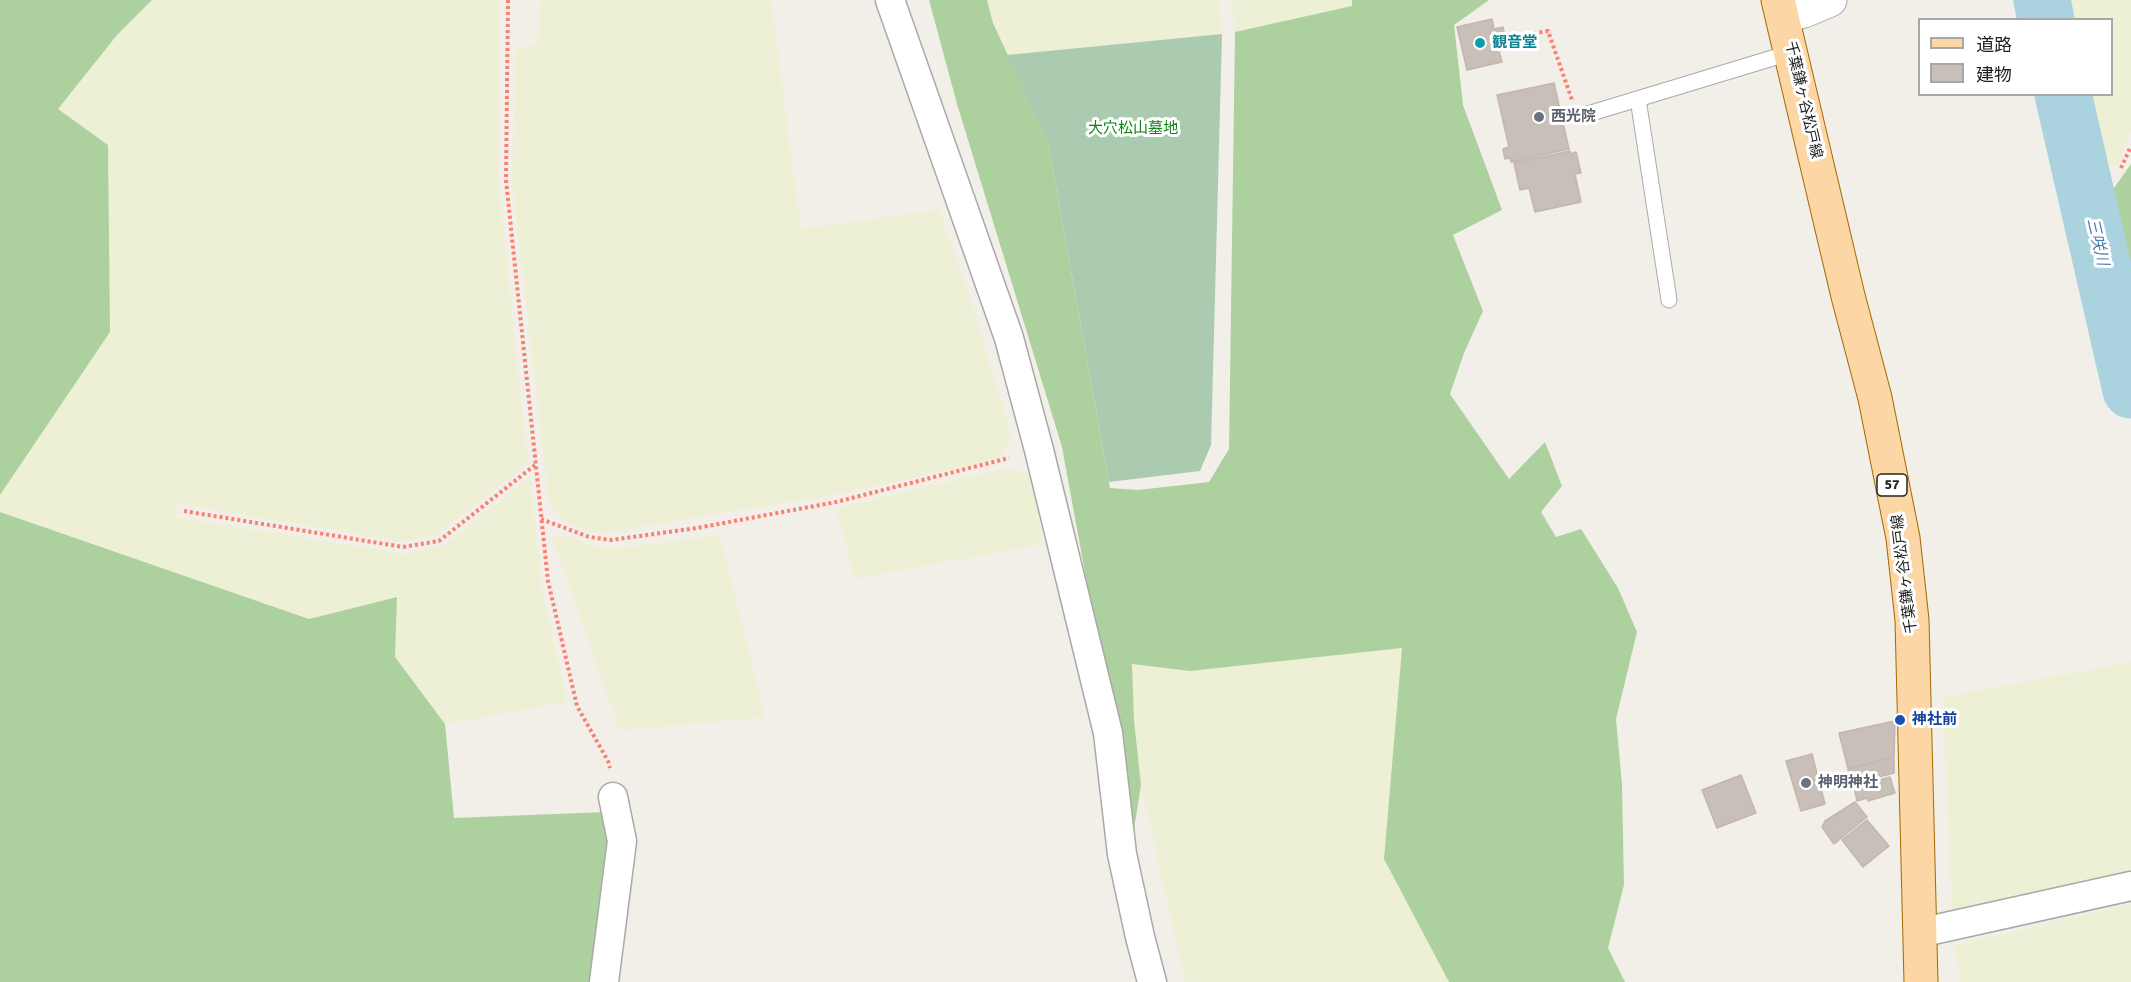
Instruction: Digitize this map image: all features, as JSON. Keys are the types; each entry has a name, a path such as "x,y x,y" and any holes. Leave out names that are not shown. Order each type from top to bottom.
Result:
{"main road":[{"name":"千葉鎌ヶ谷松戸線","path":"1780,8 1848,296 1875,398 1903,537 1912,620 1921,982"}],"street":[{"path":"890,0 1009,338 1039,450 1108,733 1122,854 1152,982"},
{"path":"1780,8 1804,10 1830,0"},
{"path":"604,982 622,841 613,797"},
{"path":"1920,933 2131,886"}],"lane":[{"path":"1588,114 1776,57"},
{"path":"1638,99 1670,300"}],"path":[{"path":"508,0 506,180 548,581 577,706 609,761 613,797"},
{"path":"1510,38 1548,31 1574,106"},
{"path":"2121,168 2131,146"},
{"path":"542,519 589,537 610,540 697,528 836,502 1039,450"},
{"path":"184,511 403,547 440,541 536,464"}],"green space":[{"path":"0,0 152,0 117,35 58,109 108,145 110,332 0,495"},
{"path":"152,0 500,0 498,181 528,463 435,536 403,542 177,503 174,517 404,554 443,546 530,477 541,582 567,702 445,724 395,657 397,597 309,619 0,512 0,495 15,475 57,109 117,35"},
{"path":"540,0 771,0 801,229 939,210 972,304 1012,438 997,460 832,495 597,534 563,521 549,504 512,180 516,47 537,46"},
{"path":"929,0 987,0 993,23 1048,142 1110,488 1138,490 1209,482 1229,449 1235,32 1352,6 1352,0 1489,0 1454,25 1463,105 1502,210 1453,235 1483,311 1464,353 1450,394 1509,479 1545,442 1562,486 1541,512 1556,537 1581,529 1618,588 1637,632 1616,719 1622,784 1624,885 1608,948 1625,982 1449,982 1384,859 1402,648 1190,671 1132,664 1134,721 1141,785 1133,835 1062,447 957,104"},
{"path":"987,0 1219,0 1222,34 1007,55 992,23"},
{"path":"1232,0 1352,0 1352,6 1235,32"},
{"path":"2057,0 2131,0 2131,132 2117,165 2091,166 2077,96 2113,96 2113,18 2061,18"},
{"name":"大穴松山墓地","path":"1222,34 1211,445 1200,471 1109,482 1048,142 1007,55"},
{"path":"2131,164 2131,322 2104,202"},
{"path":"1005,468 1031,475 1043,544 855,579 836,509"},
{"path":"0,512 309,619 397,597 395,657 445,724 454,818 604,812 608,836 591,982 0,982"},
{"path":"571,535 586,545 611,549 720,535 765,717 620,731 552,538"},
{"path":"1403,648 1384,859 1449,982 1185,982 1141,785 1134,721 1132,664 1190,671"},
{"path":"2131,662 2131,873 1952,915 1943,697"},
{"path":"2131,904 2131,982 1960,982 1955,945"}],"building":[{"path":"1492,19 1494,29 1503,27 1507,49 1499,51 1502,62 1467,70 1457,27"},
{"path":"1554,83 1569,149 1511,162 1510,158 1505,159 1503,149 1509,147 1497,95"},
{"path":"1570,151 1571,154 1576,152 1581,173 1575,174 1581,202 1535,212 1529,188 1520,190 1514,163"},
{"path":"1895,721 1894,757 1848,769 1839,733"},
{"name":"神明神社","path":"1812,754 1825,804 1801,811 1786,761"},
{"path":"1894,757 1894,773 1851,784 1848,769"},
{"path":"1741,775 1756,813 1717,828 1702,790"},
{"path":"1890,777 1895,793 1868,801 1867,798 1857,801 1854,787"},
{"path":"1855,802 1867,817 1834,844 1822,827 1825,821"},
{"path":"1867,820 1889,846 1863,867 1842,840"}],"waterway":[{"name":"三咲川","path":"2042,0 2046,18"},
{"name":"三咲川","path":"2063,96 2131,390"}],"place":[{"name":"観音堂","path":"1480,43"},
{"name":"西光院","path":"1539,117"},
{"name":"神社前","path":"1900,720"},
{"name":"神明神社","path":"1806,783"}]}
